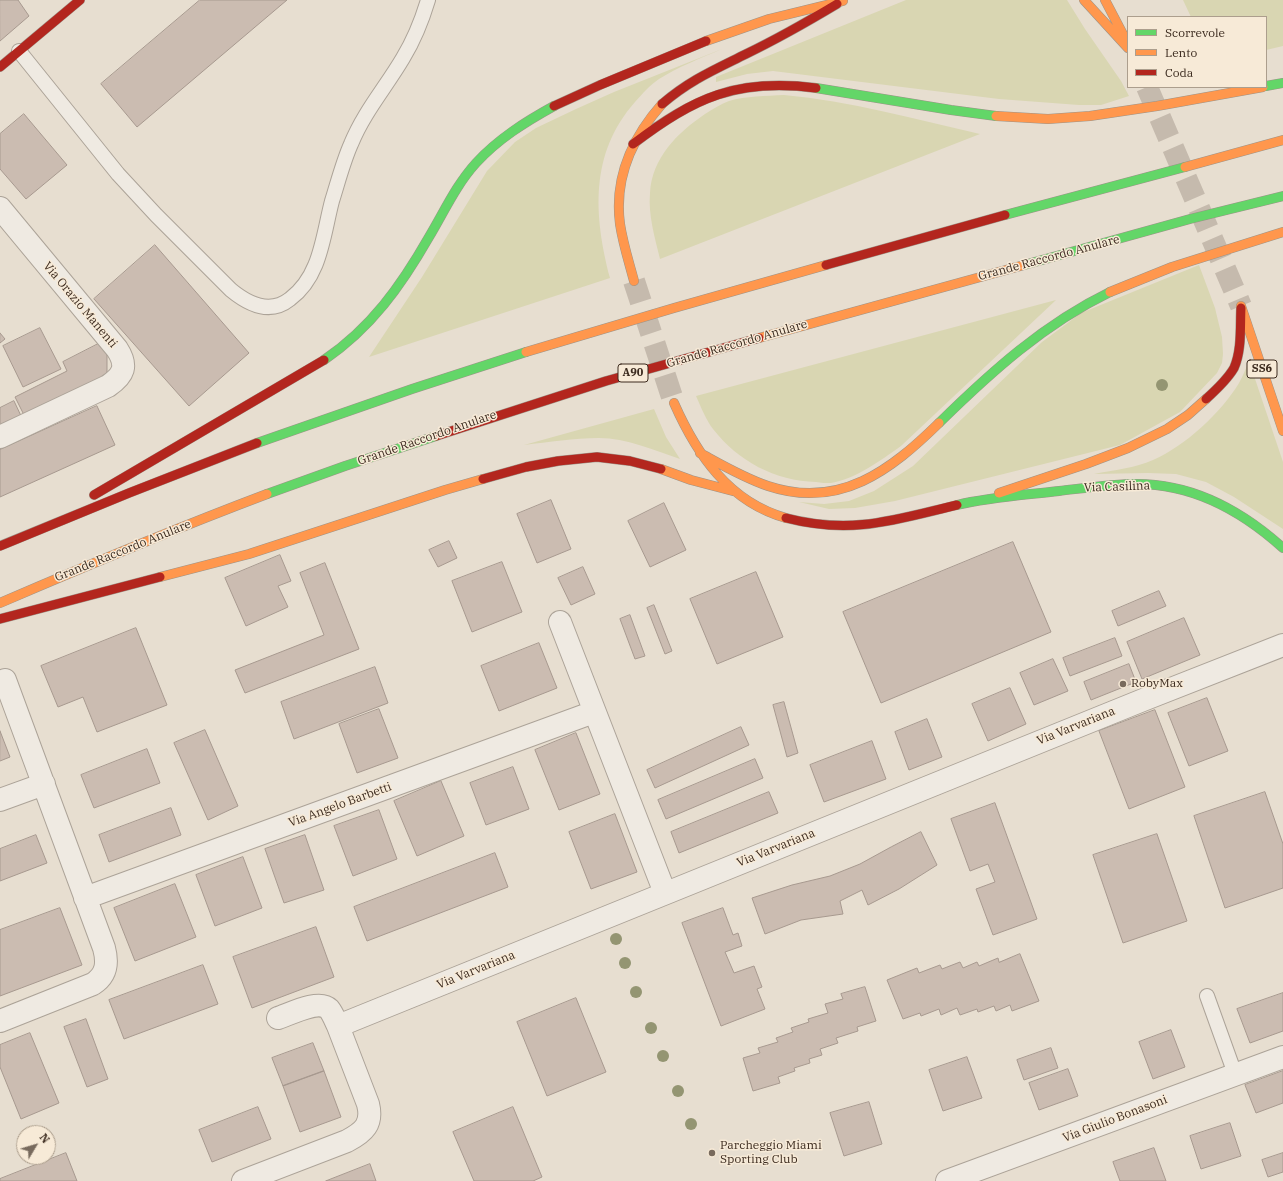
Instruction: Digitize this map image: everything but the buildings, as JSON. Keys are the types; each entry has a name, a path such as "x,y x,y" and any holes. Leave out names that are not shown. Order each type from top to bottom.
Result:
{"main road":[{"path":"0,67 80,0"},
{"path":"634,281 622,235 619,203 623,174 633,144 652,116 678,90 705,74 779,38 844,0"},
{"path":"24,536 311,368 339,350 371,319 400,283 468,173 485,153 507,134 532,118 564,101 741,28 792,12 844,0"},
{"path":"1084,0 1127,47"},
{"path":"1105,0 1127,42"},
{"path":"1267,87 1283,83"},
{"path":"633,144 668,118 697,102 718,94 764,85 822,88 977,114 1037,119 1099,115 1142,109 1259,88"},
{"path":"0,546 127,493 248,446 354,408 580,335 828,264 1283,140"},
{"name":"Grande Raccordo Anulare","path":"0,603 76,570 244,503 346,466 496,415 606,381 1055,256 1190,219 1283,196"},
{"path":"700,453 742,475 792,492 822,494 860,484 871,478 904,454 1004,362 1067,314 1143,277 1283,232"},
{"name":"SS6","path":"974,501 1100,458 1156,435 1178,422 1210,395 1226,379 1234,366 1239,346 1241,306 1283,431"},
{"path":"674,403 684,426 700,453 733,491 753,504 778,515 812,524 850,527 876,524 974,501"},
{"path":"0,619 249,554 445,490 526,467 551,462 575,458 597,457 630,461 733,491"},
{"name":"Via Casilina","path":"974,501 1112,485 1140,484 1176,488 1211,498 1250,520 1283,548"}],"street":[{"name":"Via Orazio Manenti","path":"0,208 118,349 122,358 123,370 120,376 108,386 0,437"},
{"path":"560,622 665,893"},
{"name":"Via Varvariana","path":"338,1026 1143,700 1283,645"},
{"path":"0,1021 93,984 102,977 106,967 105,952 5,680"},
{"name":"Via Angelo Barbetti","path":"85,898 594,712"},
{"path":"0,800 44,784"},
{"path":"243,1181 357,1136 366,1127 369,1117 368,1104 338,1026 329,1009 322,1005 309,1007 278,1018"},
{"name":"Via Giulio Bonasoni","path":"947,1181 1283,1057"}],"lane":[{"path":"19,51 103,156 156,215 231,290 248,302 260,307 269,308 279,306 290,300 299,291 314,268 319,256 332,201 351,143 364,118 411,45 428,0"},
{"path":"1207,996 1235,1074"}],"shaded area":[{"path":"906,0 1067,0 1121,81 1129,96 1101,105 1079,105 999,99 773,71 747,74 716,82 716,77"},
{"path":"1183,0 1283,0 1283,46 1267,50 1267,16 1191,16"},
{"path":"722,49 674,71 652,84 635,102 620,122 609,143 599,186 599,209 601,232 610,278 369,357 422,277 487,171 515,142 536,128 576,109 614,92"},
{"path":"784,95 858,106 980,134 660,259 651,218 650,193 652,180 656,169 668,148 685,129 695,121 726,102 749,97"},
{"path":"1199,265 1215,308 1222,337 1222,363 1217,373 1180,412 1120,445 895,501 855,508 829,509 799,502 824,504 849,501 874,491 913,466 1042,342 1081,313"},
{"path":"1056,300 901,446 868,468 850,478 840,481 822,483 786,478 758,467 746,460 734,451 713,429 708,422 696,396"},
{"path":"1249,361 1283,462 1283,529 1234,497 1206,482 1176,474 1094,474 1146,463 1165,454 1190,437 1222,406 1239,383"},
{"path":"654,409 666,437 680,459 640,445 619,440 599,438 562,440 524,445"}],"tunnel":[{"path":"1147,88 1241,306"},
{"path":"634,281 674,403"}],"traffic: fast":[{"path":"1267,86 1283,83"},
{"path":"816,88 996,116"},
{"path":"324,360 341,348 384,305 418,255 456,189 484,154 512,132 554,106"},
{"path":"1005,215 1185,167"},
{"path":"1024,265 1190,219 1283,196"},
{"path":"939,423 1019,350 1063,319 1110,292"},
{"path":"257,443 412,389 526,352"},
{"path":"267,494 436,436"},
{"path":"957,505 995,498 1098,486 1127,484 1158,485 1197,494 1234,511 1251,522 1283,548"}],"traffic: slow":[{"path":"1084,0 1127,47"},
{"path":"1105,0 1127,42"},
{"path":"706,41 769,19 843,1"},
{"path":"996,116 1048,119 1090,116 1257,88"},
{"path":"634,281 624,246 620,224 620,191 623,175 634,145 651,117 662,104"},
{"path":"1185,167 1283,140"},
{"path":"1110,292 1172,267 1283,232"},
{"path":"526,352 826,265"},
{"path":"759,338 1024,265"},
{"path":"1241,306 1283,431"},
{"path":"999,493 1086,464 1128,448 1167,429 1188,415 1206,399"},
{"path":"674,403 693,441 717,474 748,501 766,511 786,518"},
{"path":"700,453 759,483 794,492 818,493 841,489 862,481 883,470 902,456 939,423"},
{"path":"661,469 691,480 733,491"},
{"path":"160,577 249,554 483,479"},
{"path":"0,603 133,547 267,494"}],"traffic: jam":[{"path":"0,67 80,0"},
{"path":"662,104 682,88 702,76 781,36 837,4"},
{"path":"554,106 600,85 706,41"},
{"path":"633,144 677,114 697,103 718,95 740,89 763,86 816,88"},
{"path":"826,265 1005,215"},
{"path":"1206,399 1225,381 1237,361 1241,308"},
{"path":"436,436 606,381 759,338"},
{"path":"94,495 324,360"},
{"path":"0,546 129,493 257,443"},
{"path":"483,479 526,467 558,461 597,457 630,461 661,469"},
{"path":"786,518 810,523 832,525 873,524 957,505"},
{"path":"0,619 160,577"}],"place":[{"name":"RobyMax","path":"1123,684"},
{"name":"Parcheggio Miami Sporting Club","path":"712,1153"}]}
